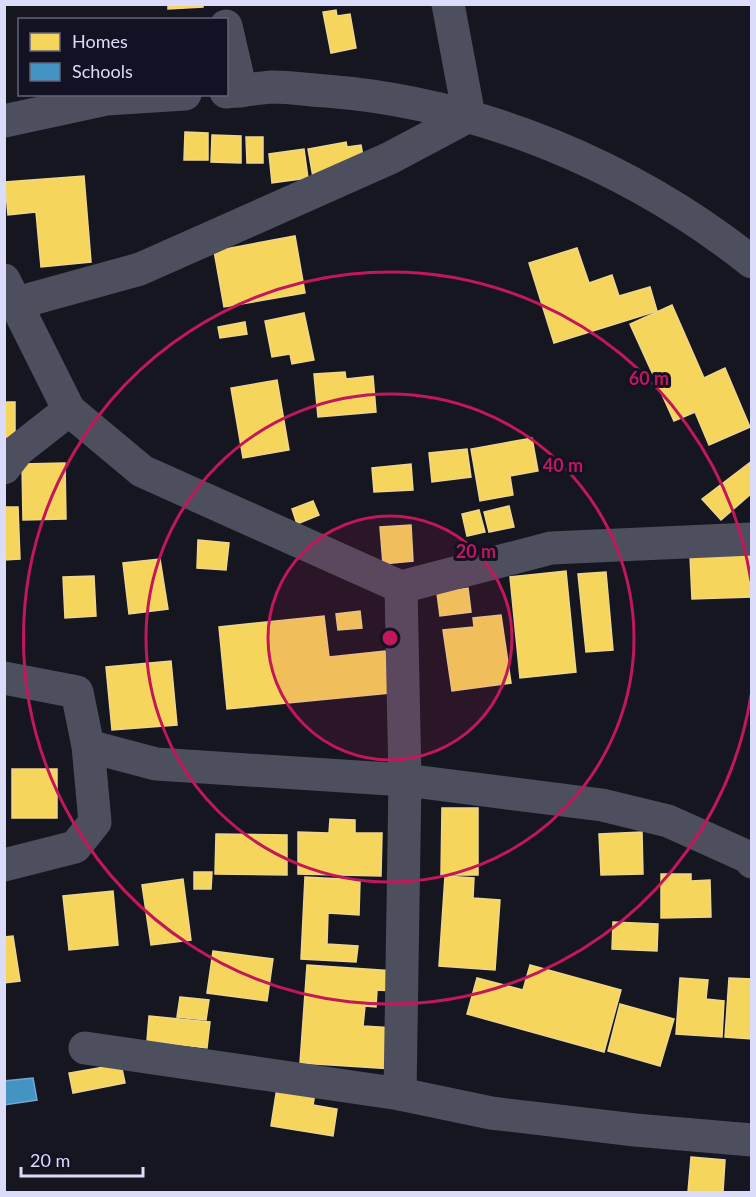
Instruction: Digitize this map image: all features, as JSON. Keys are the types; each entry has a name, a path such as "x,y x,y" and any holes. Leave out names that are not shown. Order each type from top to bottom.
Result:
{"street":[{"path":"448,4 456,32 469,116"},
{"path":"228,42 234,92 272,87 376,95 469,116 529,136 614,172 714,232 752,262"},
{"path":"4,121 106,99 153,96"},
{"path":"469,116 390,158 140,269 11,291 69,410 142,471 401,587 551,548 752,539"},
{"path":"4,468 18,450 69,410"},
{"path":"400,1094 405,780 401,587"},
{"path":"4,678 77,692 88,746 95,822 75,847 4,865"},
{"path":"88,746 156,764 405,780 602,806 668,821 748,857 752,862"},
{"path":"85,1048 400,1094 491,1113 635,1130 752,1140"}],"building: Homes":[{"path":"168,4 203,4 203,7 168,9"},
{"path":"336,10 337,16 350,14 356,48 331,53 323,12"},
{"path":"185,132 208,133 208,160 184,160"},
{"path":"212,135 241,136 241,163 211,162"},
{"path":"246,137 263,137 263,163 247,163"},
{"path":"346,142 347,147 361,145 364,162 313,177 308,149"},
{"path":"304,149 308,178 272,183 269,154"},
{"path":"84,176 91,262 41,267 36,212 8,215 5,182"},
{"path":"295,236 305,293 224,307 214,251"},
{"path":"577,248 589,283 612,275 619,296 650,287 657,311 554,343 529,263"},
{"path":"672,305 704,378 725,368 750,427 709,445 695,412 674,421 630,324"},
{"path":"304,313 314,360 292,364 290,354 272,357 265,321"},
{"path":"245,322 247,334 220,338 218,327"},
{"path":"345,372 346,379 373,376 376,412 318,417 314,374"},
{"path":"277,380 289,450 243,458 231,388"},
{"path":"4,402 15,402 15,438 4,437"},
{"path":"532,438 538,471 510,476 513,495 480,501 471,449"},
{"path":"467,449 471,477 432,482 429,453"},
{"path":"752,461 752,493 721,520 702,499"},
{"path":"65,463 66,519 23,520 22,464"},
{"path":"411,464 413,490 374,492 372,468"},
{"path":"313,501 319,515 297,524 292,509"},
{"path":"509,506 514,527 489,532 484,512"},
{"path":"4,507 18,507 20,559 4,560"},
{"path":"479,510 485,532 467,536 462,514"},
{"path":"411,525 413,561 383,564 380,527"},
{"path":"198,540 229,543 226,570 197,568"},
{"path":"752,552 752,597 692,599 690,556"},
{"path":"160,559 168,609 129,614 123,563"},
{"path":"566,571 576,672 520,678 510,577"},
{"path":"606,572 613,650 586,652 578,574"},
{"path":"94,576 96,616 65,618 63,577"},
{"path":"468,588 471,612 440,616 437,593"},
{"path":"360,611 362,628 338,630 336,614"},
{"path":"501,615 511,683 452,691 443,630 474,627 473,618"},
{"path":"324,616 329,657 385,651 390,693 227,709 219,627"},
{"path":"171,661 177,725 112,730 106,667"},
{"path":"12,769 57,769 57,818 12,818"},
{"path":"442,808 478,808 478,875 441,875"},
{"path":"330,819 355,820 355,833 382,833 381,876 298,874 298,832 329,833"},
{"path":"642,832 643,874 601,875 599,834"},
{"path":"216,834 287,835 287,875 215,874"},
{"path":"194,872 212,872 211,889 194,889"},
{"path":"661,874 691,874 691,881 710,880 711,917 661,918"},
{"path":"445,876 474,878 473,898 500,900 495,970 439,966"},
{"path":"305,877 360,880 359,915 328,913 327,944 358,946 356,962 301,959"},
{"path":"183,879 191,940 151,945 142,885"},
{"path":"113,891 118,945 69,950 63,896"},
{"path":"613,922 658,924 657,951 612,949"},
{"path":"13,936 20,981 4,983 4,937"},
{"path":"213,951 273,959 267,1001 207,993"},
{"path":"307,965 395,971 394,991 377,990 376,1007 365,1006 363,1026 395,1028 393,1069 300,1063"},
{"path":"530,965 621,990 604,1052 467,1014 477,978 523,990"},
{"path":"680,978 708,980 706,999 724,1001 722,1037 676,1034"},
{"path":"729,978 752,979 752,1039 725,1037"},
{"path":"180,997 209,1000 206,1020 177,1017"},
{"path":"620,1004 674,1019 660,1066 608,1051"},
{"path":"149,1016 210,1022 207,1048 147,1041"},
{"path":"121,1064 125,1083 73,1093 69,1073"},
{"path":"278,1081 316,1087 313,1105 337,1109 333,1136 271,1126"},
{"path":"691,1157 725,1160 723,1192 688,1192"}],"building: Schools":[{"path":"33,1078 37,1100 4,1105 4,1081"}]}
